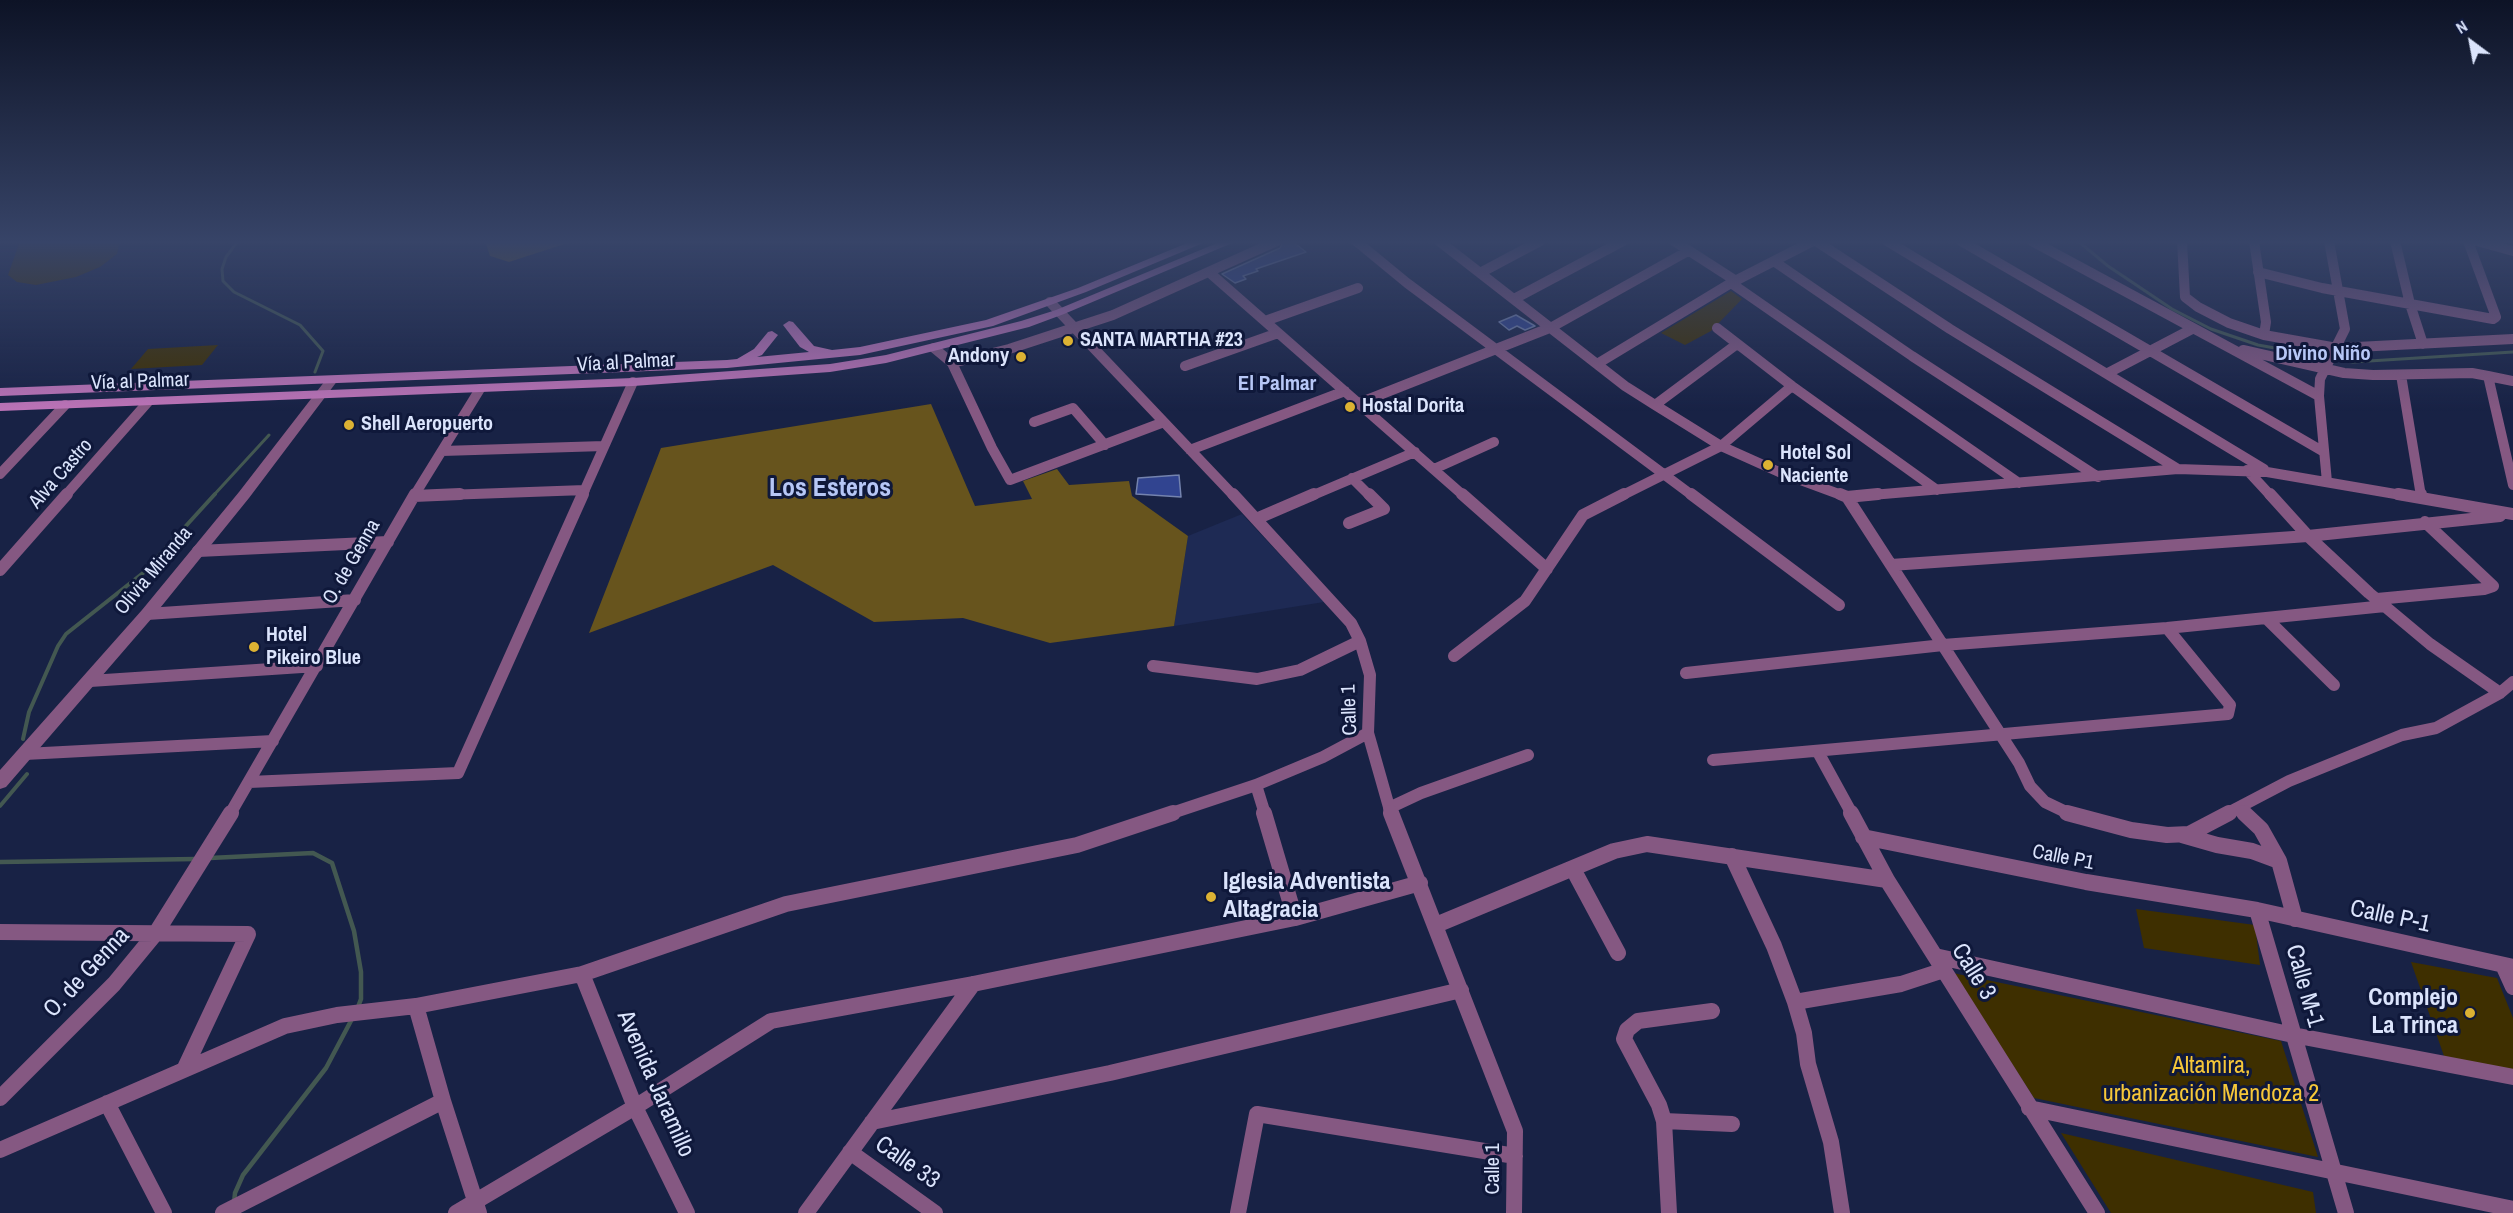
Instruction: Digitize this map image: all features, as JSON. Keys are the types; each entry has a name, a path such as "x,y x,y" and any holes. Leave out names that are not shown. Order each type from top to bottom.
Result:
{"main road":[{"name":"Vía al Palmar","path":"0,392 727,364 860,351 989,323 1061,298"},
{"name":"Vía al Palmar","path":"0,407 633,382 830,368 934,348 1060,312 1095,298"},
{"path":"789,325 811,349 860,351"},
{"path":"727,364 752,357 772,335"}],"street":[{"path":"952,363 1009,349 1075,328 1153,298"},
{"path":"1238,298 1547,569"},
{"path":"1265,321 1331,298"},
{"path":"1430,298 1839,605"},
{"path":"1359,403 1552,327 1604,298"},
{"path":"1597,364 1708,298"},
{"path":"1756,298 2019,483"},
{"path":"1826,298 2098,477"},
{"path":"1901,298 2178,469"},
{"path":"1981,298 2267,472"},
{"path":"2059,298 2324,452"},
{"path":"2135,298 2319,396"},
{"path":"2185,298 2198,307 2229,322 2264,335 2337,348 2511,339"},
{"path":"2262,298 2266,322 2264,335"},
{"path":"2327,482 2319,396 2320,379 2345,329 2339,298"},
{"path":"2377,298 2493,319 2511,339"},
{"path":"2408,298 2423,344"},
{"path":"2489,298 2496,317 2493,319"},
{"path":"1514,299 1625,386 1721,446 1779,472 1847,497 2178,469 2247,470 2510,513"},
{"name":"Calle 1","path":"1050,302 1256,519 1351,623 1360,641 1370,675 1368,733 1389,808 1515,1131 1514,1213"},
{"path":"1717,328 1792,386 1937,490"},
{"path":"2108,374 2192,329"},
{"path":"1185,366 1278,333"},
{"path":"1655,405 1737,344"},
{"path":"2227,346 2343,373 2401,375 2472,373 2513,381"},
{"path":"934,348 952,363 992,448 1010,480 1164,422"},
{"path":"2401,375 2421,497"},
{"path":"2488,376 2513,485"},
{"name":"Olivia Miranda","path":"0,782 147,614 332,381"},
{"path":"249,782 458,773 633,382"},
{"path":"1454,656 1525,601 1583,515 1721,446 1792,386"},
{"name":"O. de Genna","path":"0,1098 114,984 156,933 209,851 414,496 480,389"},
{"path":"1190,450 1345,391"},
{"name":"Alva Castro","path":"0,570 148,402"},
{"path":"0,474 65,405"},
{"path":"1034,422 1073,408 1105,444"},
{"path":"1434,469 1494,442"},
{"path":"442,451 604,446"},
{"path":"1256,519 1415,452"},
{"path":"2247,470 2308,536 2381,603 2430,644 2500,693"},
{"path":"1349,523 1383,509 1352,478"},
{"path":"414,496 585,490"},
{"path":"1847,497 2000,735 2030,786 2045,802 2069,814 2131,830 2189,834 2289,781 2402,735 2436,728 2500,693 2513,682"},
{"path":"1891,565 2308,536 2425,522 2496,517 2510,513"},
{"path":"1686,673 1943,645 2267,619 2493,586 2425,522"},
{"path":"198,551 388,542"},
{"path":"147,614 356,600"},
{"path":"2267,619 2334,685"},
{"path":"1713,760 2229,714 2230,705 2167,628"},
{"path":"1153,666 1257,680 1300,670 1360,641"},
{"path":"90,681 317,666"},
{"path":"0,1150 285,1026 337,1015 416,1006 582,974 786,904 1077,845 1256,785 1323,757 1368,733"},
{"path":"25,754 273,741"},
{"name":"Calle 3","path":"1818,752 1887,880 2097,1213"},
{"path":"1389,808 1528,755"},
{"path":"1256,785 1295,918"},
{"path":"2240,809 2261,829 2279,861 2295,919"},
{"path":"2181,834 2217,845 2252,851 2279,861"},
{"name":"Calle P1","path":"1863,837 2086,882 2257,910"},
{"path":"1436,925 1614,851 1647,844 1887,880"},
{"path":"1732,856 1766,928 1795,1002 1804,1033 1808,1064 1831,1143 1842,1213"},
{"path":"1573,869 1618,953"},
{"path":"456,1213 477,1208 771,1021 973,984 1295,918 1420,883"},
{"name":"Calle P-1","path":"2257,910 2508,966"},
{"name":"Calle M-1","path":"2257,910 2346,1213"},
{"path":"0,932 248,934 185,1068"},
{"path":"1935,956 2293,1035 2513,1077"},
{"path":"2508,966 2513,987"},
{"path":"1795,1002 1901,984 1944,970"},
{"name":"Avenida Jaramillo","path":"582,974 635,1107 687,1213"},
{"path":"806,1213 973,984"},
{"path":"872,1122 1110,1073 1461,990"},
{"path":"416,1006 477,1208"},
{"path":"1669,1213 1664,1121 1659,1105 1624,1039 1627,1030 1638,1021 1712,1011"},
{"path":"223,1213 443,1101"},
{"path":"107,1103 164,1213"},
{"path":"2029,1108 2513,1209"},
{"path":"1238,1213 1257,1113 1515,1156"},
{"path":"1664,1121 1732,1124"},
{"name":"Calle 33","path":"850,1152 935,1213"}],"shaded area":[{"path":"931,404 975,506 1032,499 1023,481 1057,469 1069,485 1129,481 1132,496 1188,536 1174,626 1050,643 963,618 874,622 773,565 589,633 661,448"},
{"path":"1242,514 1324,602 1174,626 1188,536"}],"green space":[{"path":"1720,298 1742,299 1711,331 1685,345 1661,333"},
{"path":"218,345 202,365 131,369 148,349"},
{"path":"2136,909 2255,925 2260,965 2144,948"},
{"name":"Complejo La Trinca","path":"2411,962 2497,978 2513,1018 2513,1072 2444,1056"},
{"name":"Altamira, urbanización Mendoza 2","path":"1953,973 2281,1041 2318,1157 2034,1098"},
{"path":"2061,1133 2313,1192 2316,1213 2111,1213"}],"building":[{"path":"1516,315 1535,326 1525,330 1517,326 1509,330 1499,322"},
{"path":"1179,475 1181,497 1136,494 1138,478"}],"waterway":[{"path":"245,298 300,325 323,351 315,372"},
{"path":"2155,298 2211,329 2258,345 2353,362 2513,352"},
{"path":"213,496 269,435"},
{"path":"23,739 29,712 58,646 66,634 143,573 215,494"},
{"path":"0,806 27,774"},
{"path":"210,858 313,853 332,863 354,931 361,972 361,999 358,1007"},
{"path":"0,862 196,859"},
{"path":"234,1203 235,1193 243,1175 326,1068 353,1017"}],"place":[{"name":"SANTA MARTHA #23","path":"1068,341"},
{"name":"Andony","path":"1021,357"},
{"name":"Hostal Dorita","path":"1350,407"},
{"name":"Shell Aeropuerto","path":"349,425"},
{"name":"Hotel Sol Naciente","path":"1768,465"},
{"name":"Hotel Pikeiro Blue","path":"254,647"},
{"name":"Iglesia Adventista Altagracia","path":"1211,897"},
{"name":"Complejo La Trinca","path":"2470,1013"}],"district":[{"name":"Divino Niño","path":"2323,354"},
{"name":"El Palmar","path":"1277,384"},
{"name":"Los Esteros","path":"830,489"}]}
